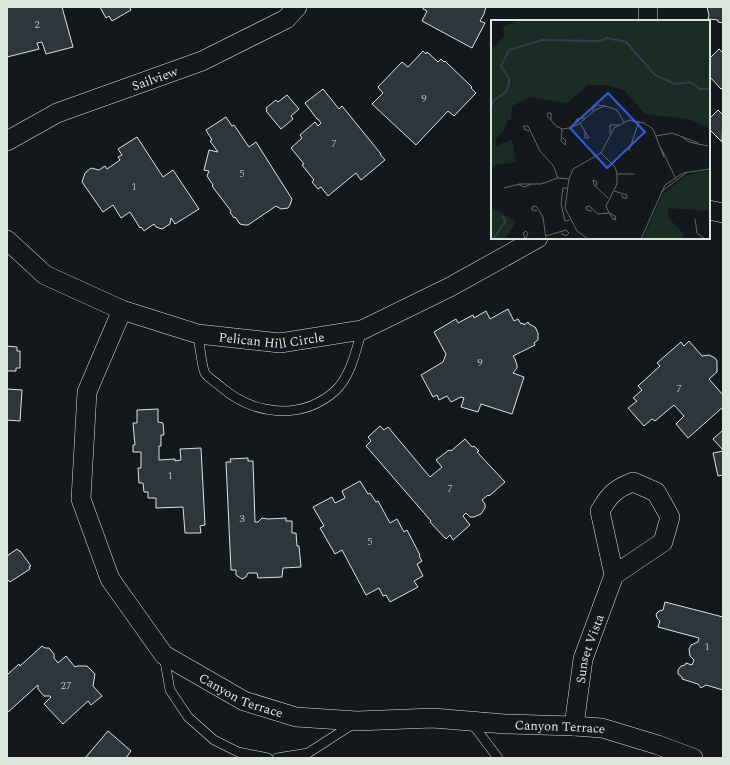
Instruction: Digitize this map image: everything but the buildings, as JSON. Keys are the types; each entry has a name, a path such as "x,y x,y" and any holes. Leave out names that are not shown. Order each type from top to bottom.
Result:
{"street":[{"name":"Sailview","path":"7,141 56,113 202,62 286,19 297,7"},
{"path":"648,7 648,20"},
{"path":"710,210 723,213"},
{"name":"Pelican Hill Circle","path":"7,240 45,275 122,310 198,334 280,343 362,330 450,287 536,239"},
{"name":"Canyon Terrace","path":"122,310 87,392 81,498 110,579 164,655 244,701 296,717 357,721 433,718 471,722 602,728 658,745 681,756"},
{"path":"633,482 656,492 670,517 663,542 614,575 600,511 608,496 619,487 633,482"},
{"name":"Sunset Vista","path":"574,726 583,659 614,575"}],"lane":[{"path":"198,334 204,372 221,387 232,396 261,409 288,412 315,404 336,390 349,371 362,330"},
{"path":"164,655 170,690 188,717 214,740 238,752 268,758"},
{"path":"277,758 308,753 357,721"},
{"path":"471,722 498,758"}]}
